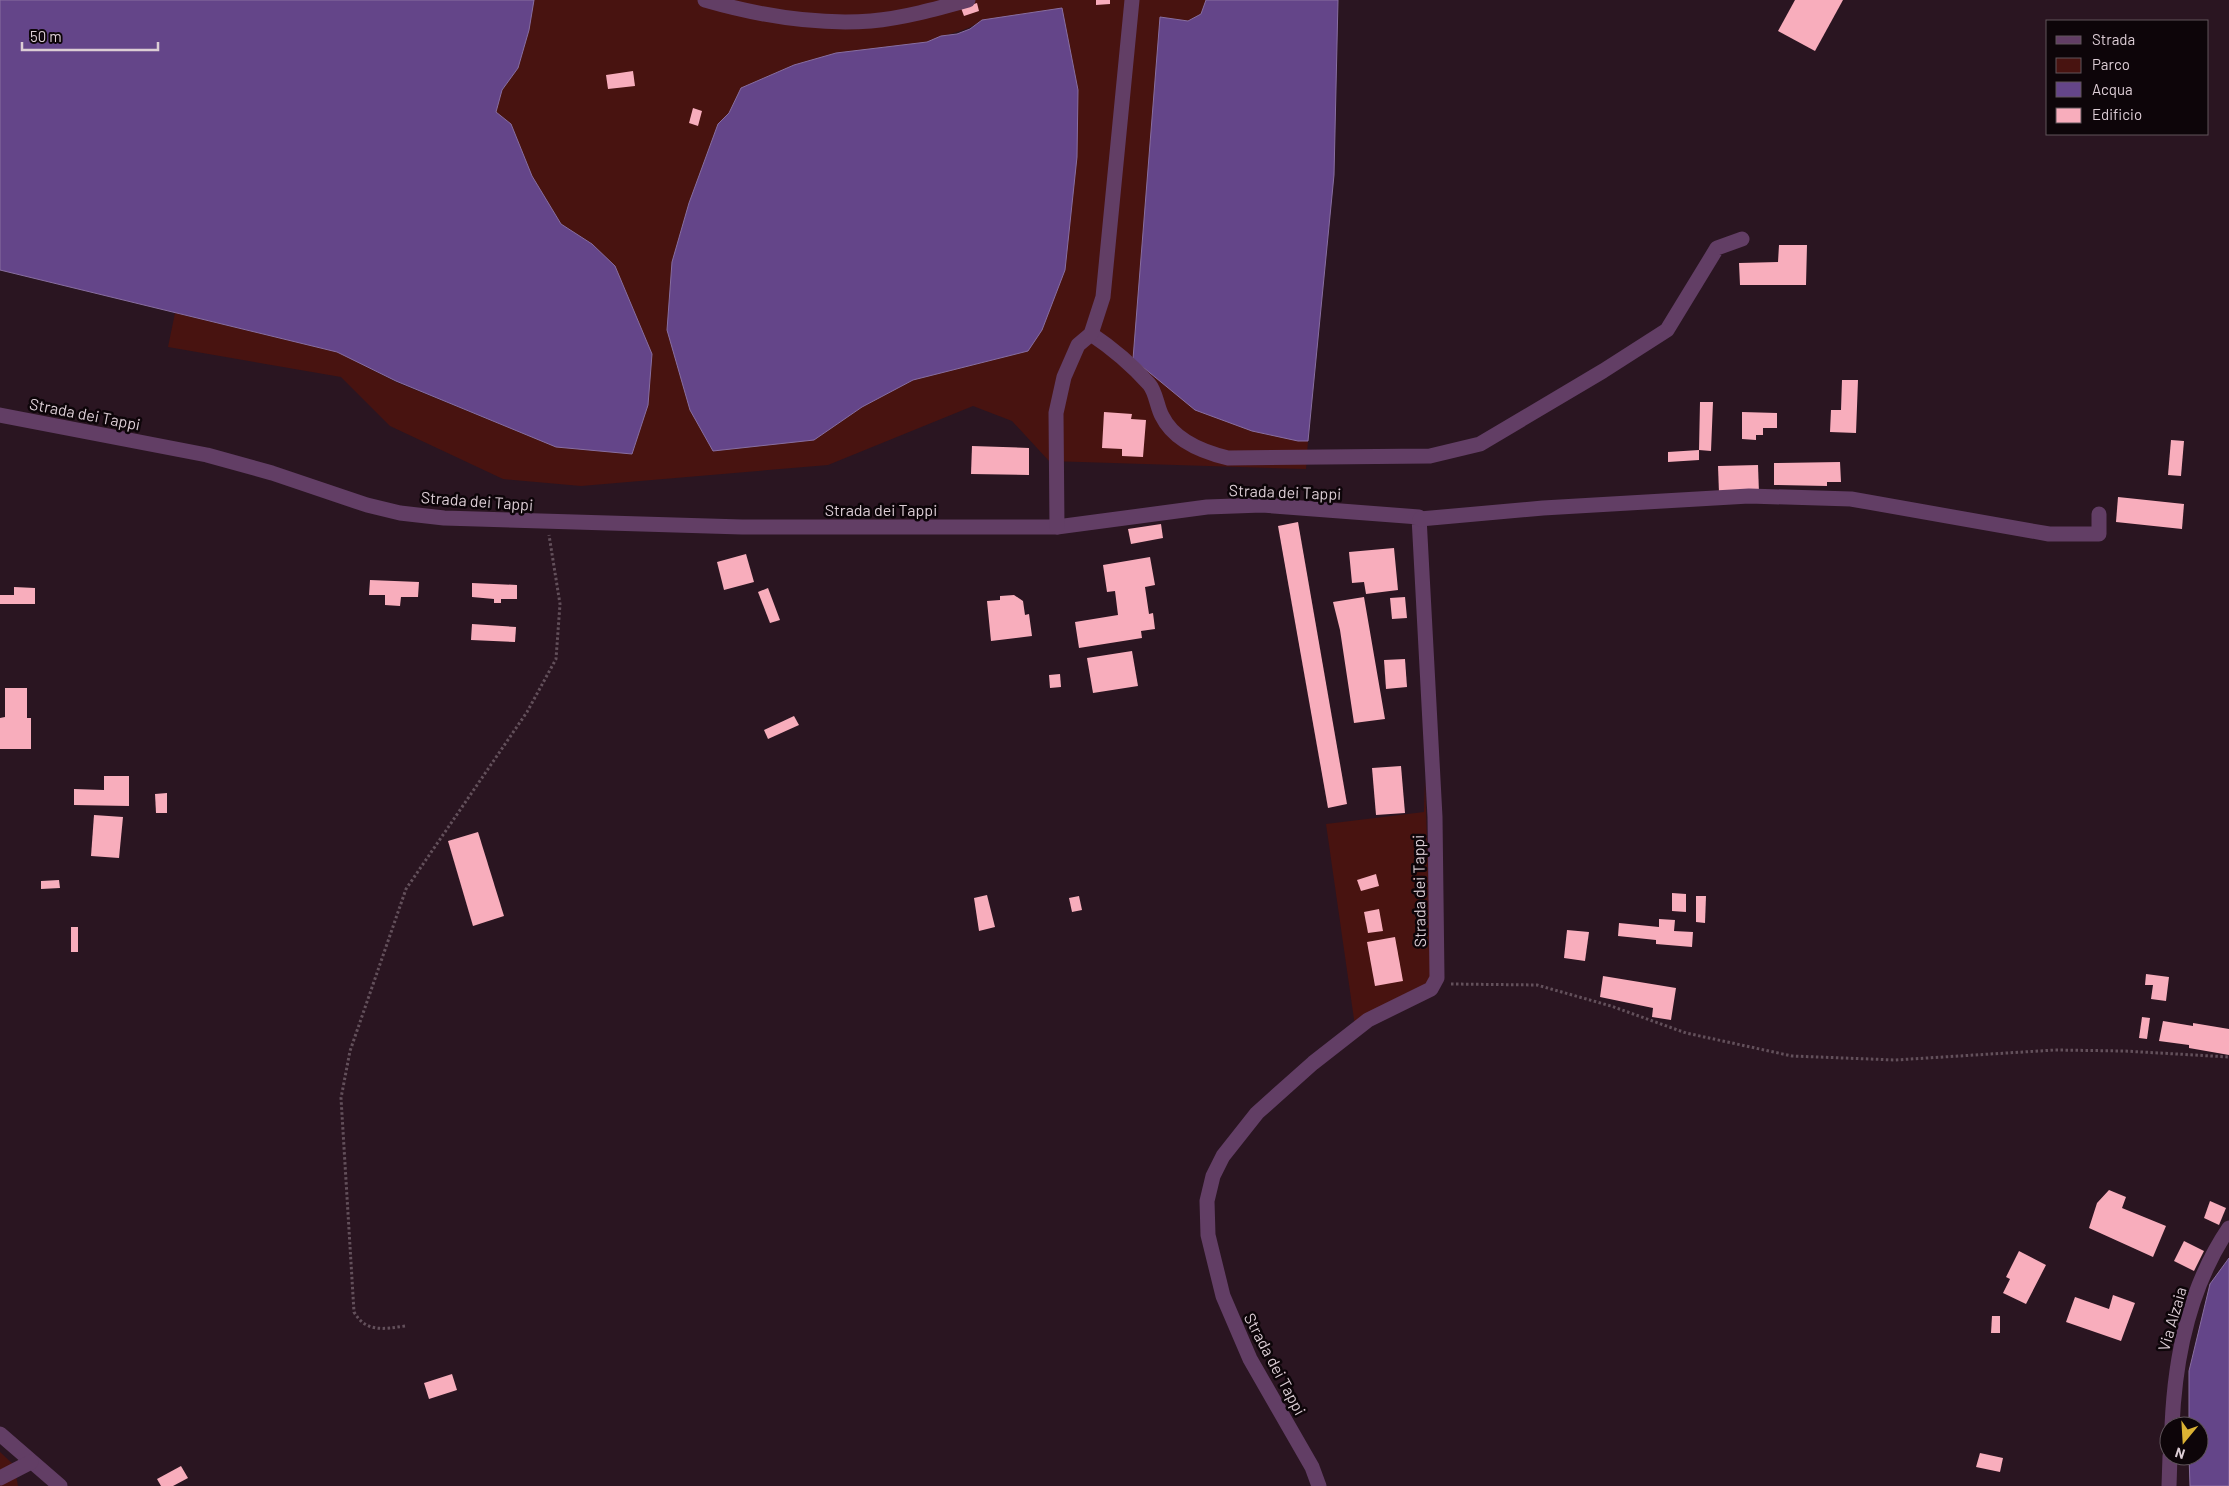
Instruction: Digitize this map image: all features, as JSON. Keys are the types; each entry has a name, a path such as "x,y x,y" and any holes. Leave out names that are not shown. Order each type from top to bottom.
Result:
{"street":[{"path":"704,0 791,18 851,21 903,16 968,0"},
{"path":"1057,527 1056,413 1064,377 1078,345 1091,334 1103,297 1132,0"},
{"path":"1091,334 1113,348 1150,386 1162,418 1176,434 1190,445 1209,454 1228,458 1430,456 1480,444 1603,371 1666,330 1718,248 1742,239"},
{"name":"Strada dei Tappi","path":"0,414 68,430 207,455 367,505 400,513 444,518 762,527 1057,527 1207,507 1262,505 1309,510 1417,515 1420,519 1435,817 1437,978 1431,990 1368,1020 1306,1069 1257,1113 1223,1156 1211,1185 1207,1201 1208,1234 1223,1296 1250,1359 1312,1467 1318,1486"},
{"path":"1420,519 1543,508 1749,496 1851,498 2049,534 2099,534 2099,514"},
{"name":"Via Alzaia","path":"2172,1416 2174,1384 2187,1318 2201,1280 2218,1243 2229,1228"},
{"path":"0,1434 60,1486"},
{"path":"1,1478 31,1462"},
{"path":"2170,1466 2170,1486"}],"path":[{"path":"405,1326 378,1329 360,1322 354,1312 341,1098 350,1051 406,889 527,712 556,659 560,604 547,522"},
{"path":"1435,984 1538,985 1611,1006 1686,1033 1792,1056 1895,1060 2075,1050 2124,1050 2229,1058"}],"green space":[{"path":"534,0 1206,0 1201,14 1188,21 1160,17 1298,441 1308,441 1306,469 1049,461 1012,421 973,406 828,465 581,486 503,479 390,426 341,377 168,347 175,313 337,352 396,382 556,447 592,244 561,224 532,176 511,124 495,112 502,90 518,68 529,30","holes":["982,20 1028,351 913,380 862,407 814,440 667,330 672,262 689,203 718,124 729,113 741,88 794,65 836,53 927,42 969,28"]},
{"path":"1425,780 1432,986 1355,1026 1326,824 1424,812"},
{"path":"0,1452 14,1465 18,1486 0,1486"}],"water":[{"path":"0,0 534,0 529,30 518,68 502,90 496,112 511,124 532,176 561,224 592,244 615,266 652,354 648,405 632,454 556,447 396,381 337,352 0,270"},
{"path":"1206,0 1338,0 1334,175 1308,441 1298,441 1252,431 1195,410 1133,359 1160,17 1188,21 1201,14"},
{"path":"1062,8 1078,90 1077,157 1065,270 1042,330 1028,351 913,380 862,407 814,440 713,451 690,410 667,330 672,262 689,203 718,124 729,113 741,88 794,65 836,53 927,42 941,36 957,34 970,29 982,20"},
{"path":"2229,1258 2229,1486 2190,1486 2189,1466 2209,1466 2209,1416 2189,1416 2189,1371 2210,1284"}],"building":[{"path":"1096,0 1110,0 1110,4 1096,5"},
{"path":"1795,0 1843,0 1815,51 1778,31"},
{"path":"977,3 979,11 964,16 961,8"},
{"path":"633,71 635,86 608,89 606,75"},
{"path":"693,108 702,111 698,126 689,123"},
{"path":"1779,245 1807,245 1806,285 1740,285 1739,263 1778,262"},
{"path":"1842,380 1858,380 1856,433 1830,432 1831,410 1841,410"},
{"path":"1700,402 1713,402 1711,451 1699,450"},
{"path":"1104,412 1132,414 1131,419 1146,420 1143,457 1122,456 1122,449 1102,448"},
{"path":"1742,412 1777,413 1777,428 1763,428 1763,435 1756,435 1756,440 1742,439"},
{"path":"2171,440 2184,441 2181,476 2168,475"},
{"path":"972,446 1029,448 1029,475 971,474"},
{"path":"1699,450 1699,460 1668,462 1668,452"},
{"path":"1840,462 1841,482 1827,482 1827,486 1774,485 1774,463"},
{"path":"1758,465 1759,493 1719,493 1718,466"},
{"path":"2118,497 2184,504 2182,529 2116,522"},
{"path":"1298,522 1347,804 1328,808 1278,526"},
{"path":"1161,524 1163,538 1131,544 1128,529"},
{"path":"1394,548 1398,590 1366,594 1364,582 1352,583 1349,552"},
{"path":"746,554 754,582 724,590 717,562"},
{"path":"1150,557 1155,585 1145,587 1149,614 1153,613 1155,629 1141,631 1142,638 1079,648 1075,622 1118,615 1115,591 1107,592 1103,565"},
{"path":"370,580 419,582 418,597 401,597 400,606 385,605 385,595 369,595"},
{"path":"472,583 517,585 517,599 501,599 501,603 494,603 494,599 472,597"},
{"path":"14,587 35,588 35,604 0,604 0,595 14,595"},
{"path":"768,588 780,620 770,623 758,592"},
{"path":"1014,595 1023,601 1025,615 1029,614 1032,636 991,641 987,601 1000,600 1000,596"},
{"path":"1364,597 1385,719 1354,723 1340,630 1333,602"},
{"path":"1405,597 1407,618 1392,619 1390,598"},
{"path":"472,624 516,627 515,642 471,640"},
{"path":"1132,651 1138,686 1093,693 1087,658"},
{"path":"1405,659 1407,687 1386,689 1384,660"},
{"path":"1060,674 1061,687 1050,688 1049,675"},
{"path":"5,688 27,688 27,718 31,718 31,749 0,749 0,718 5,717"},
{"path":"794,716 799,725 768,739 764,730"},
{"path":"1401,766 1405,813 1376,815 1372,768"},
{"path":"104,776 129,776 129,806 74,805 74,789 104,790"},
{"path":"167,793 167,813 156,813 155,794"},
{"path":"94,815 123,817 119,858 91,856"},
{"path":"478,832 504,916 473,926 448,841"},
{"path":"1376,874 1379,886 1361,891 1357,880"},
{"path":"59,880 60,888 41,889 41,881"},
{"path":"1672,893 1686,894 1686,912 1672,911"},
{"path":"987,895 995,927 979,931 974,898"},
{"path":"1079,896 1082,910 1072,912 1069,898"},
{"path":"1696,896 1706,896 1705,923 1696,922"},
{"path":"1379,909 1383,931 1368,933 1364,912"},
{"path":"1659,919 1675,920 1674,931 1693,932 1692,947 1656,944 1656,940 1618,936 1619,923 1659,927"},
{"path":"71,927 78,927 78,952 71,952"},
{"path":"1567,930 1589,932 1585,961 1564,958"},
{"path":"1395,937 1403,981 1375,986 1367,942"},
{"path":"2146,974 2169,977 2166,1001 2151,999 2153,985 2145,985"},
{"path":"1603,976 1676,988 1671,1020 1652,1017 1653,1008 1600,997"},
{"path":"2142,1017 2150,1018 2147,1039 2139,1038"},
{"path":"2163,1021 2193,1026 2193,1023 2229,1029 2229,1055 2189,1048 2189,1045 2159,1041"},
{"path":"2109,1190 2126,1197 2122,1208 2166,1226 2153,1257 2089,1228 2097,1203"},
{"path":"2210,1201 2226,1208 2219,1225 2204,1218"},
{"path":"2184,1241 2204,1251 2194,1271 2174,1261"},
{"path":"2019,1251 2046,1265 2026,1304 2003,1293 2010,1279 2006,1277"},
{"path":"2113,1295 2135,1303 2121,1341 2066,1322 2075,1297 2109,1309"},
{"path":"1992,1316 2000,1316 2000,1333 1991,1333"},
{"path":"452,1374 457,1390 429,1399 424,1383"},
{"path":"1980,1453 2003,1458 2000,1472 1976,1467"},
{"path":"181,1466 188,1478 173,1486 161,1486 157,1479"}]}
